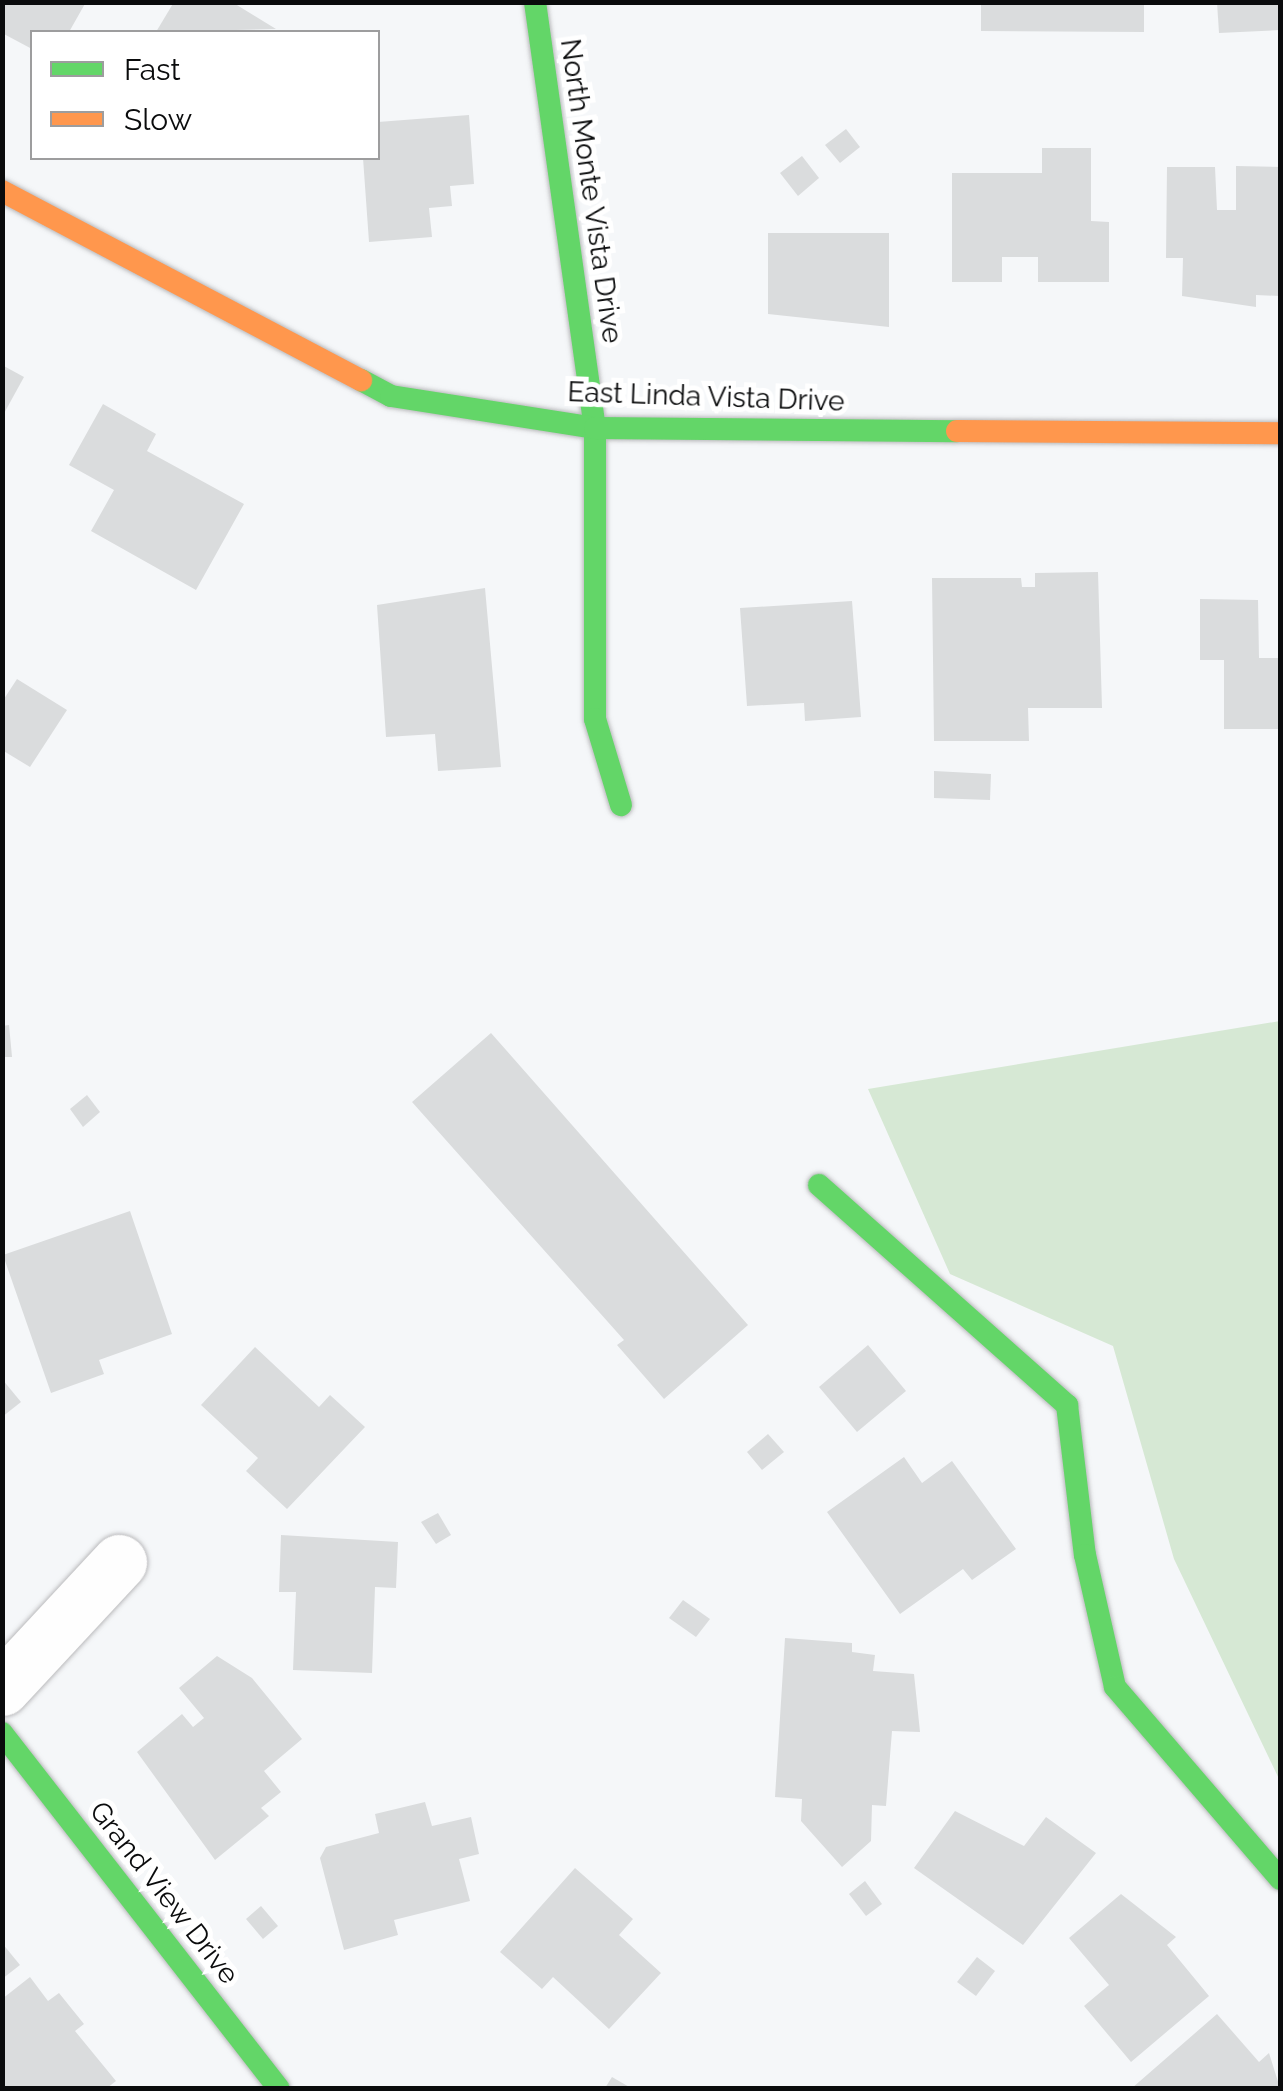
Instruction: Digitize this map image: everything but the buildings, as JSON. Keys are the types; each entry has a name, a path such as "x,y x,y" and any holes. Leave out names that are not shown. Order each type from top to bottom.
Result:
{"street":[{"name":"North Monte Vista Drive","path":"534,2 594,428 595,719 621,805"},
{"name":"East Linda Vista Drive","path":"2,191 391,396 594,428 1280,432"},
{"path":"819,1185 1067,1405 1085,1555 1115,1687 1280,1879"},
{"path":"2,1688 119,1562"},
{"name":"Grand View Drive","path":"2,1734 278,2088"}],"green space":[{"path":"1280,1021 1280,1781 1174,1559 1113,1346 950,1274 868,1089"}],"traffic: fast":[{"path":"535,2 595,428 595,719 621,805"},
{"path":"361,380 391,396 595,428 957,431"},
{"path":"819,1185 1067,1405 1085,1555 1115,1687 1280,1879"},
{"path":"2,1733 278,2088"}],"traffic: slow":[{"path":"2,191 361,380"},
{"path":"957,431 1280,433"}]}
